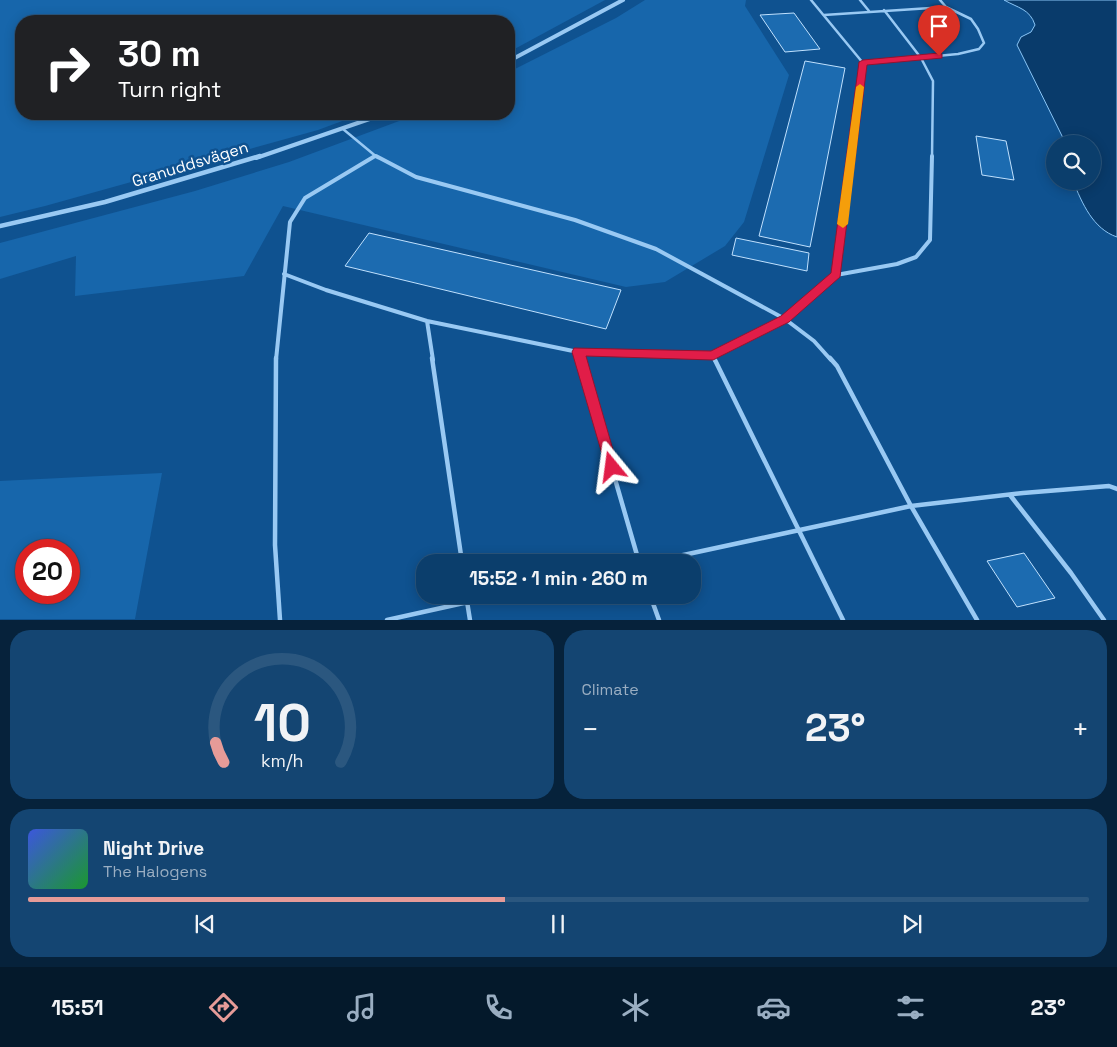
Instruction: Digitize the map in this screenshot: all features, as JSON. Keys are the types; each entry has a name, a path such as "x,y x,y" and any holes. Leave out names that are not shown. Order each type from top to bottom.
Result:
{"street":[{"path":"515,58 623,0"},
{"name":"Granuddsvägen","path":"0,226 105,202 271,153 368,120"}],"lane":[{"path":"811,0 863,62 836,274"},
{"path":"860,0 869,11"},
{"path":"940,0 946,7"},
{"path":"824,15 946,7 963,13 974,21 981,30 984,43 979,49 968,52 921,58 863,62"},
{"path":"284,274 326,290 427,321 578,352 713,356 785,319 836,274 897,264 916,258 930,240 933,81 921,58 884,10"},
{"path":"343,129 375,156 416,177 575,220 656,249 785,319 814,341 837,366 911,506 977,620"},
{"path":"280,620 275,544 276,353 290,222 305,198 375,156"},
{"path":"427,321 461,554"},
{"path":"578,352 637,554"},
{"path":"713,356 842,620"},
{"path":"689,554 911,506 1110,486 1117,489"},
{"path":"1010,495 1071,573 1104,620"},
{"path":"387,620 458,604"},
{"path":"467,604 470,620"},
{"path":"653,604 659,620"}],"shaded area":[{"path":"0,0 605,0 515,49 515,15 15,15 15,120 345,120 318,130 0,217"},
{"path":"645,0 746,0 745,6 789,75 744,222 725,246 665,282 626,287 283,206 244,276 75,296 76,256 0,279 0,243 195,191 289,162 402,120 515,120 515,69 616,18"},
{"path":"1004,0 1117,0 1117,237 1101,228 1095,222 1077,190 1101,190 1101,135 1062,135 1017,45 1021,37 1031,32 1035,25 1030,15"},
{"path":"162,473 135,619 0,619 0,481"}],"building":[{"path":"794,13 820,49 785,52 760,15"},
{"path":"805,61 845,68 810,247 759,236"},
{"path":"976,136 1006,141 1014,180 982,175"},
{"path":"369,233 621,290 606,329 345,266"},
{"path":"736,238 809,253 807,271 732,255"},
{"path":"1024,553 1055,598 1017,607 987,561"}],"slow traffic":[{"path":"843,224 860,87"}],"route":[{"path":"612,467 578,352 713,356 785,319 804,304 836,274 863,62 939,56"}]}
